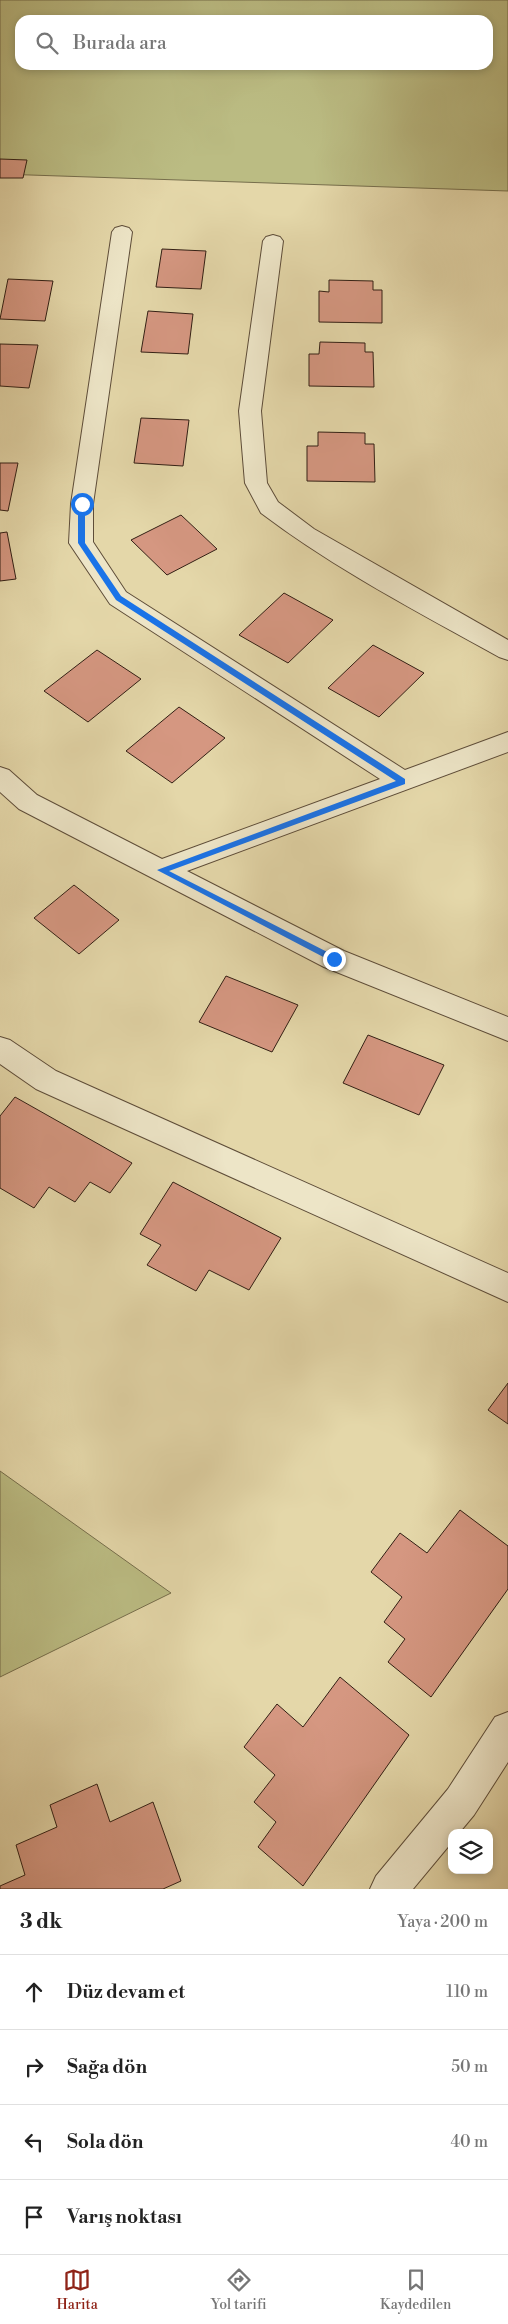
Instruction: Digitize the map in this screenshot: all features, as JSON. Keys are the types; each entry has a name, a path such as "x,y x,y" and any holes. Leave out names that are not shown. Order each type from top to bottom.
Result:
{"street":[{"path":"122,232 82,504 82,543 118,598 403,782"},
{"path":"273,241 250,411 256,482 269,507 306,535 419,602 508,651"},
{"path":"161,870 508,742"},
{"path":"0,777 28,802 334,959 508,1029"},
{"path":"0,1049 46,1080 508,1288"},
{"path":"389,1889 461,1802 508,1730"}],"green space":[{"path":"0,0 508,0 508,191 0,174"},
{"path":"0,1471 171,1593 0,1677"}],"building":[{"path":"0,159 27,160 23,178 0,178"},
{"path":"162,249 206,251 201,289 156,287"},
{"path":"8,279 53,281 45,321 0,319"},
{"path":"329,280 373,281 373,290 382,290 382,323 319,322 319,291 329,292"},
{"path":"148,311 193,314 188,354 141,352"},
{"path":"320,342 365,343 365,352 373,352 374,387 309,386 309,354 319,354"},
{"path":"0,344 38,345 29,388 0,386"},
{"path":"141,418 189,420 183,466 134,463"},
{"path":"318,432 365,433 365,444 374,444 375,482 307,481 307,446 318,446"},
{"path":"0,463 18,463 8,511 0,510"},
{"path":"181,515 217,549 167,575 131,540"},
{"path":"7,532 16,579 0,581 0,533"},
{"path":"284,593 333,620 288,663 239,635"},
{"path":"373,645 424,673 379,717 328,688"},
{"path":"97,650 141,679 88,722 44,691"},
{"path":"179,707 225,738 172,783 126,751"},
{"path":"74,885 119,920 79,954 34,918"},
{"path":"226,976 298,1005 272,1052 199,1022"},
{"path":"368,1035 444,1065 419,1115 343,1083"},
{"path":"15,1097 132,1163 110,1193 90,1182 75,1202 49,1187 34,1208 0,1188 0,1116"},
{"path":"173,1182 281,1238 249,1290 209,1270 196,1291 147,1265 161,1245 140,1234"},
{"path":"508,1383 508,1424 488,1410"},
{"path":"460,1510 508,1546 508,1589 431,1697 388,1662 405,1639 384,1622 402,1597 371,1572 400,1533 427,1553"},
{"path":"340,1677 409,1735 303,1886 258,1847 276,1822 254,1802 275,1775 244,1747 277,1704 303,1727"},
{"path":"97,1784 110,1822 153,1802 181,1881 163,1889 0,1889 0,1886 25,1875 16,1845 57,1827 50,1805"}],"route":[{"path":"82,504 82,543 118,598 403,782 161,870 334,959"}]}
